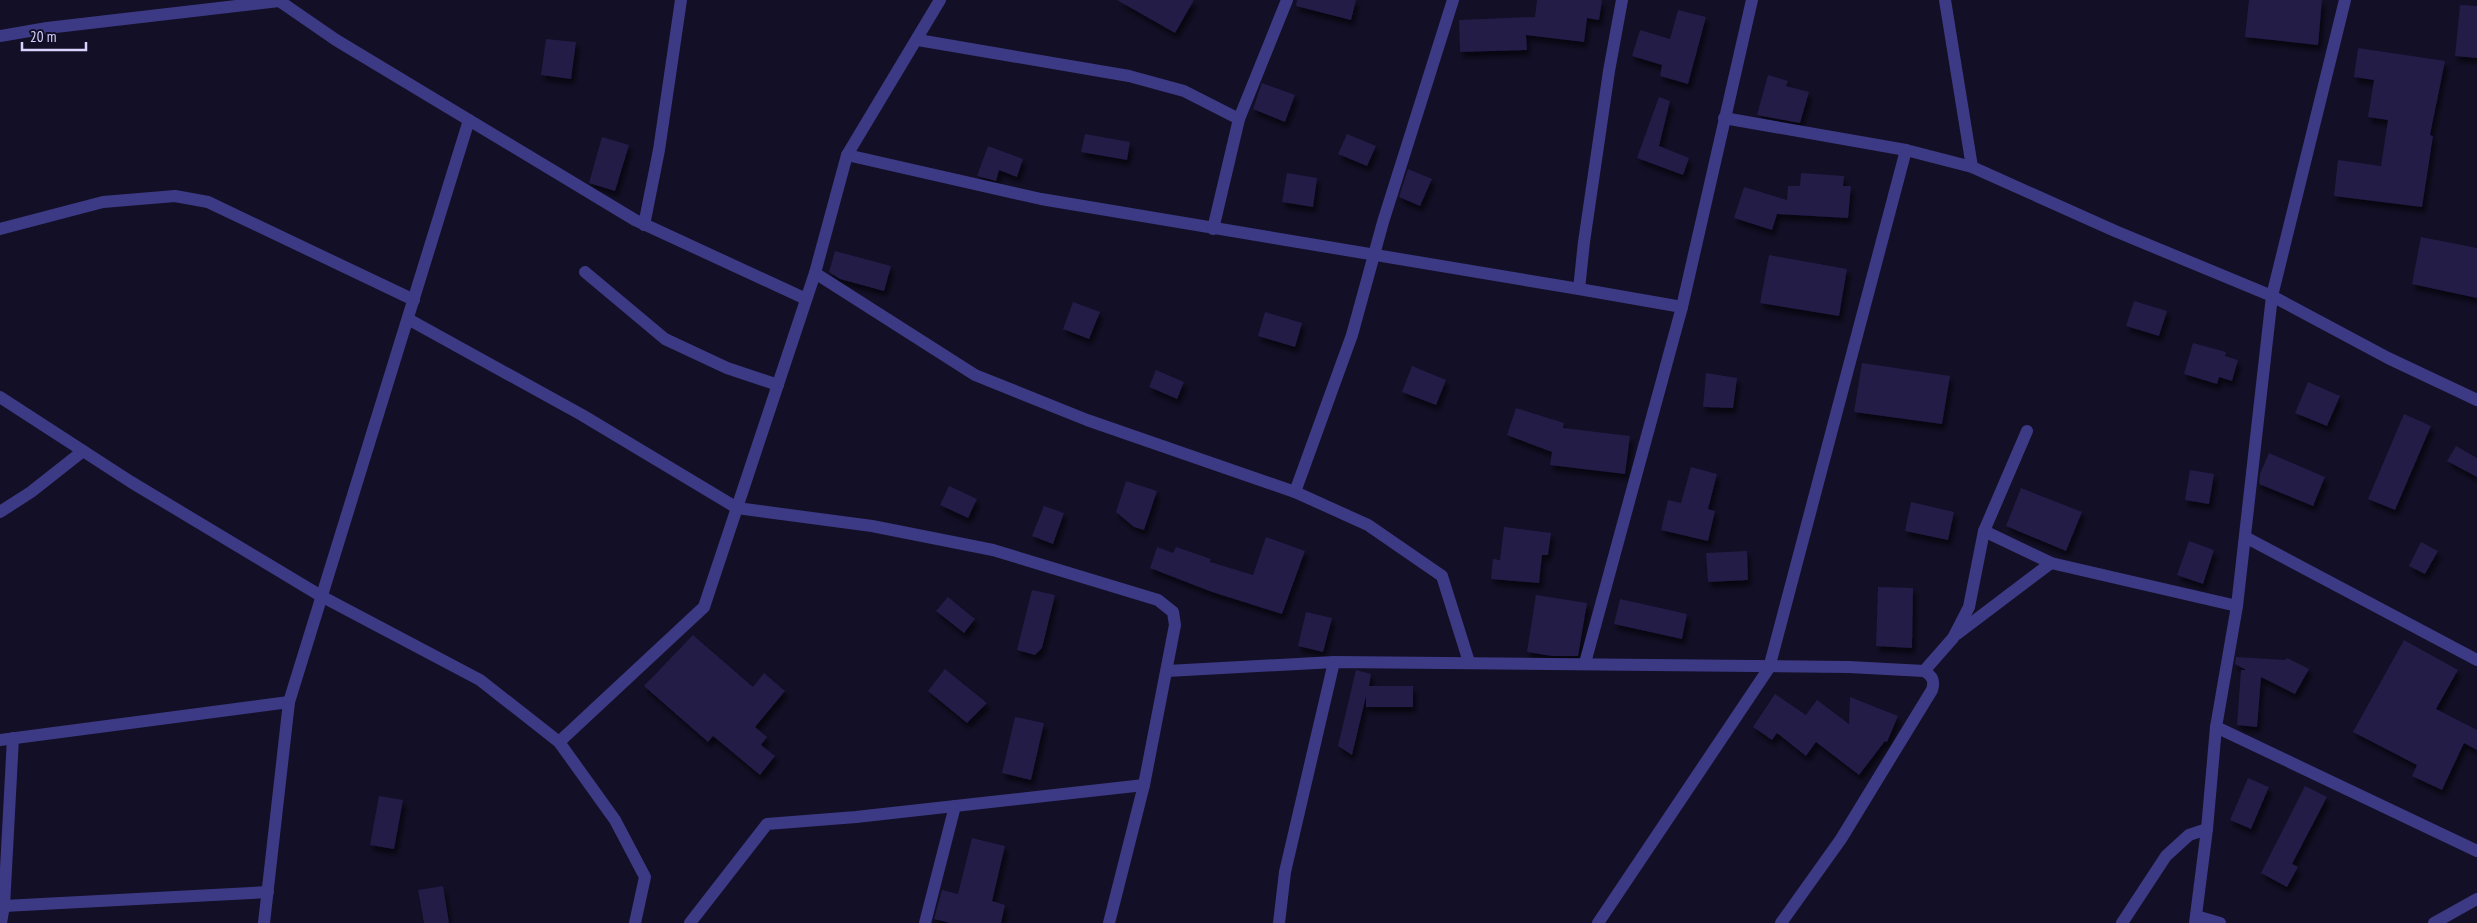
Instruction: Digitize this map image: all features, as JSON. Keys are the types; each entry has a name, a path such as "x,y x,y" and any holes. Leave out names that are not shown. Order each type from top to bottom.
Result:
{"street":[{"path":"644,225 659,150 681,0"},
{"path":"558,742 704,607 815,273 847,155 918,40 940,0"},
{"path":"1213,229 1239,119 1287,0"},
{"path":"1295,492 1352,335 1376,255 1383,222 1454,0"},
{"path":"1580,289 1584,242 1608,71 1622,0"},
{"path":"1585,663 1682,306 1752,0"},
{"path":"1945,0 1972,167"},
{"path":"2220,923 2196,919 2207,829 2216,727 2236,606 2245,537 2272,296 2345,0"},
{"path":"0,36 47,28 279,1 336,40 644,225 806,300"},
{"path":"918,40 1129,76 1184,91 1239,119"},
{"path":"1724,118 1906,150 1972,167 2115,231 2272,296 2388,358 2477,400"},
{"path":"264,923 289,702 469,120"},
{"path":"1598,923 1769,668 1906,150"},
{"path":"847,155 1041,199 1682,306"},
{"path":"0,229 103,202 175,196 208,202 414,300"},
{"path":"586,272 665,339 727,368 778,385"},
{"path":"815,273 975,376 1087,420 1295,492 1368,525 1442,576 1469,662"},
{"path":"408,319 582,415 738,508 872,526 993,550 1158,600 1173,612 1175,625 1144,785 1109,923"},
{"path":"0,397 82,451 321,596 480,680 558,742 615,820 645,877 635,923"},
{"path":"1953,638 1969,607 1984,531 2027,431"},
{"path":"0,512 31,492 82,451"},
{"path":"1984,531 2051,563 2236,606"},
{"path":"2245,537 2477,660"},
{"path":"1924,671 1953,638 2051,563"},
{"path":"1167,671 1334,662 1585,663 1769,668 1849,667 1924,671 1931,676 1934,683 1932,690 1842,839 1781,923"},
{"path":"1279,923 1285,872 1334,662"},
{"path":"1,923 4,906 6,739 289,702"},
{"path":"2216,727 2477,850"},
{"path":"690,923 767,824 1144,785"},
{"path":"925,923 955,806"},
{"path":"2122,923 2166,856 2188,834 2207,829"},
{"path":"4,906 268,892"},
{"path":"2434,923 2477,899"}],"building":[{"path":"1117,0 1194,0 1175,33"},
{"path":"1297,0 1356,0 1351,20 1296,6"},
{"path":"1537,0 1602,0 1599,20 1587,18 1584,42 1526,35 1527,50 1460,52 1459,20 1535,17"},
{"path":"2249,0 2322,0 2318,45 2245,37"},
{"path":"2460,5 2477,6 2477,58 2455,56"},
{"path":"1678,10 1706,17 1688,84 1660,76 1662,65 1632,56 1640,30 1670,39"},
{"path":"546,39 576,42 571,79 541,75"},
{"path":"2358,48 2445,61 2430,135 2433,136 2422,207 2334,196 2338,160 2381,166 2388,120 2368,117 2374,80 2354,77"},
{"path":"1768,75 1788,81 1786,86 1809,92 1800,123 1757,115"},
{"path":"1262,83 1295,95 1285,122 1253,109"},
{"path":"1659,97 1670,101 1659,146 1689,158 1683,175 1637,158"},
{"path":"1085,134 1130,142 1127,160 1081,152"},
{"path":"1347,134 1376,146 1367,166 1338,154"},
{"path":"602,137 629,145 615,191 589,183"},
{"path":"988,146 1023,159 1017,177 999,170 996,181 977,176"},
{"path":"1408,169 1432,179 1420,206 1399,197"},
{"path":"1287,173 1317,178 1313,207 1282,202"},
{"path":"1801,173 1844,176 1843,186 1851,186 1848,218 1777,214 1772,230 1734,218 1744,187 1787,200 1788,186 1800,186"},
{"path":"2421,237 2477,248 2477,298 2412,284"},
{"path":"835,251 891,266 884,291 840,279 829,272"},
{"path":"1769,255 1847,269 1839,316 1760,303"},
{"path":"2134,301 2167,311 2159,336 2126,326"},
{"path":"1073,302 1100,312 1089,339 1063,329"},
{"path":"1265,312 1302,323 1295,347 1258,336"},
{"path":"2193,343 2226,352 2225,356 2238,360 2232,381 2219,377 2217,384 2184,374"},
{"path":"1862,363 1950,376 1942,424 1854,412"},
{"path":"1412,366 1446,380 1436,405 1402,392"},
{"path":"1156,370 1184,382 1177,399 1149,387"},
{"path":"1706,373 1737,378 1733,408 1703,407"},
{"path":"2308,382 2340,396 2327,426 2295,413"},
{"path":"1516,408 1564,423 1563,428 1630,436 1625,474 1550,465 1552,452 1507,435"},
{"path":"2404,414 2431,426 2395,510 2368,499"},
{"path":"2456,446 2477,458 2477,477 2447,461"},
{"path":"2269,453 2325,477 2313,506 2259,484 2260,474"},
{"path":"1691,467 1717,474 1708,509 1715,511 1708,541 1661,530 1668,500 1681,503"},
{"path":"2190,470 2214,474 2209,504 2185,500"},
{"path":"1126,481 1157,491 1144,530 1134,527 1116,512"},
{"path":"949,486 977,499 968,518 940,505"},
{"path":"2021,488 2082,512 2066,551 2006,526"},
{"path":"1911,502 1954,512 1948,540 1905,531"},
{"path":"1044,506 1064,513 1053,544 1032,536"},
{"path":"1504,527 1551,533 1548,555 1542,555 1539,583 1491,579 1493,559 1500,560"},
{"path":"1266,537 1305,551 1282,614 1212,592 1150,568 1157,547 1173,553 1176,547 1211,559 1210,562 1253,575"},
{"path":"2189,541 2214,550 2203,584 2177,575"},
{"path":"2421,542 2438,551 2425,574 2409,566"},
{"path":"1747,551 1748,580 1708,582 1706,553"},
{"path":"1878,587 1913,588 1912,648 1876,646"},
{"path":"1032,590 1055,595 1042,648 1035,655 1017,650"},
{"path":"1536,595 1587,603 1578,656 1552,656 1527,652"},
{"path":"948,597 975,619 964,633 936,611"},
{"path":"1620,599 1687,614 1682,639 1614,624"},
{"path":"1306,612 1332,618 1323,652 1298,646"},
{"path":"693,635 753,687 764,673 785,691 755,727 767,737 761,745 775,756 760,775 713,736 708,742 644,686"},
{"path":"2404,640 2458,670 2436,709 2477,730 2477,750 2464,743 2442,790 2412,776 2417,765 2353,732"},
{"path":"2236,657 2285,660 2287,658 2309,669 2295,694 2261,677 2257,727 2237,725 2241,670 2246,670 2235,664"},
{"path":"945,669 987,703 967,723 928,691"},
{"path":"1356,670 1371,674 1369,686 1413,686 1413,707 1366,707 1366,696 1352,755 1338,746"},
{"path":"1775,694 1806,715 1817,700 1849,724 1850,697 1898,716 1887,742 1885,741 1859,775 1816,742 1806,756 1777,733 1772,740 1753,727"},
{"path":"1015,717 1044,723 1031,780 1002,773"},
{"path":"2248,778 2269,787 2251,829 2230,820"},
{"path":"2305,786 2327,797 2292,864 2298,867 2287,887 2261,873"},
{"path":"379,796 403,800 394,849 370,845"},
{"path":"972,838 1005,846 992,901 1005,905 1001,923 950,923 934,919 942,890 958,894"},
{"path":"443,886 449,923 424,923 418,890"}]}
